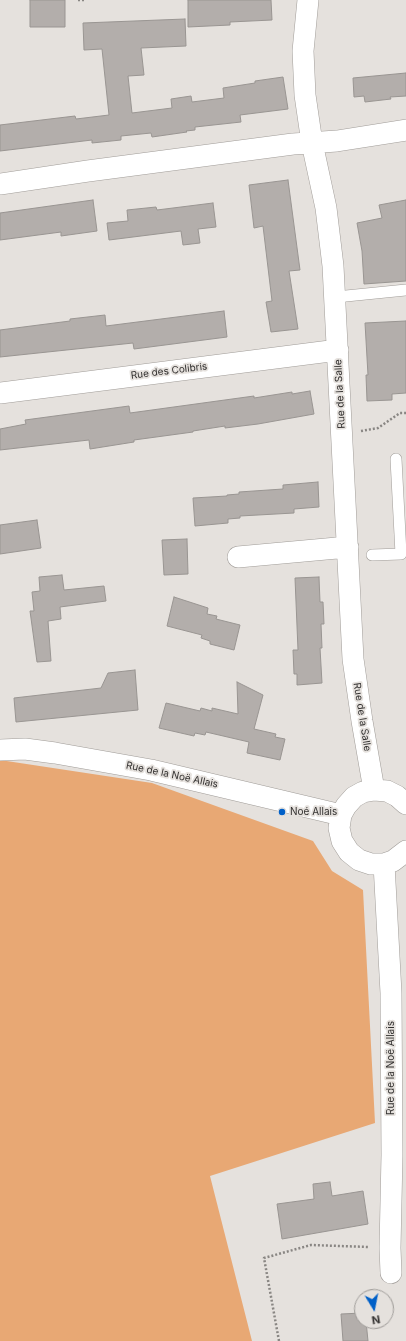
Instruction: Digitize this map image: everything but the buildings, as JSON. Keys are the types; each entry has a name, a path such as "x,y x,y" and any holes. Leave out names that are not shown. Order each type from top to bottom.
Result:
{"street":[{"name":"Rue de la Salle","path":"308,0 302,51 305,95 312,143 326,208 333,266 336,297 353,659 374,790"},
{"path":"0,184 293,144 337,141 406,130"},
{"name":"Rue des Colibris","path":"0,393 338,350"},
{"path":"238,557 348,547"},
{"name":"Rue de la Noë Allais","path":"0,750 55,752 151,770 341,816"},
{"path":"399,858 371,864 359,860 349,852 342,841 339,828 341,816 346,806 354,797 363,792 374,790 386,791 398,796 406,804"},
{"name":"Rue de la Noë Allais","path":"391,1273 391,992 399,858"}],"lane":[{"path":"336,297 406,290"},
{"path":"372,555 401,554 396,459"}],"path":[{"path":"78,0 86,0"},
{"path":"342,433 378,428 400,413 406,413"},
{"path":"279,1341 264,1258 312,1245 390,1248"}],"shaded area":[{"path":"0,760 152,783 313,841 332,871 363,890 375,1123 210,1176 252,1341 0,1341"}],"place":[{"name":"Noé Allais","path":"282,812"}]}
